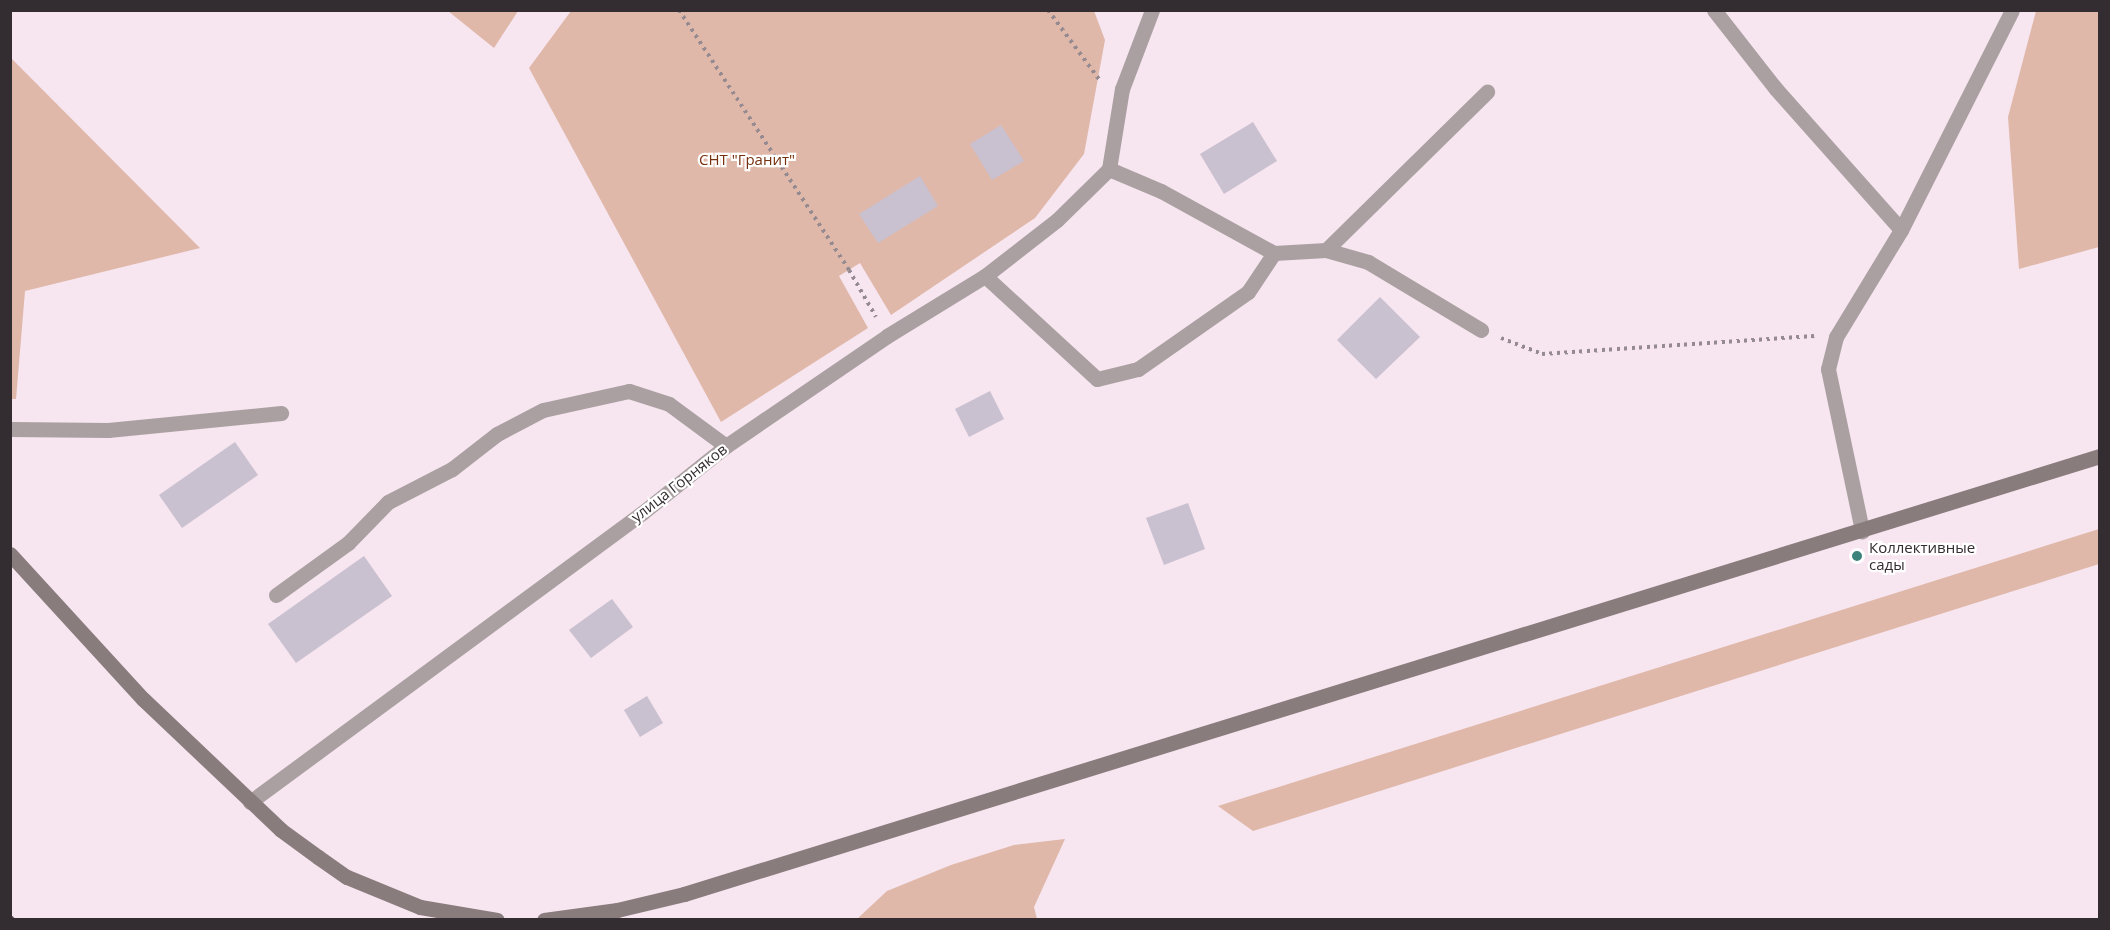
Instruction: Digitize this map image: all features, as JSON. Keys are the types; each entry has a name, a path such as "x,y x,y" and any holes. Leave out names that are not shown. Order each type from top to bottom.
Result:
{"main road":[{"path":"544,920 617,910 684,894 2100,456"},
{"path":"10,554 142,699 281,830 347,877 420,907 497,920"}],"street":[{"path":"1152,10 1122,89 1109,169 1161,191 1274,253 1326,250 1368,262 1480,330"},
{"path":"1714,10 1776,89 1901,230"},
{"path":"1862,531 1828,369 1836,338 1901,230 2012,10"},
{"path":"1326,250 1487,92"},
{"name":"улица Горняков","path":"250,802 642,513 726,446 887,336 986,276 1057,220 1109,169"},
{"path":"986,276 1097,379 1138,369 1248,292 1274,253"},
{"path":"276,595 348,543 388,502 452,469 497,434 543,410 629,391 669,404 726,446"},
{"path":"10,429 108,430 281,413"}],"path":[{"path":"679,10 849,270 887,336"},
{"path":"1048,10 1098,81 1122,89"},
{"path":"1480,330 1542,354 1800,335 1836,338"}],"green space":[{"path":"448,11 518,11 494,48"},
{"name":"СНТ \"Гранит\"","path":"571,11 1094,11 1105,40 1084,154 1035,218 891,315 860,263 839,276 868,328 721,422 529,68"},
{"path":"2036,11 2099,11 2099,247 2019,269 2008,117"},
{"path":"11,58 200,248 25,291 16,399 11,399"},
{"path":"2099,529 2099,564 1253,831 1218,806"},
{"path":"1065,839 1034,907 1037,919 857,919 887,891 951,865 1014,845"}],"building":[{"path":"1253,122 1277,161 1224,194 1200,154"},
{"path":"1001,125 1024,161 992,180 970,144"},
{"path":"920,176 938,206 878,243 859,214"},
{"path":"1380,297 1420,337 1376,379 1337,340"},
{"path":"990,391 1004,419 969,437 955,409"},
{"path":"235,442 258,475 182,528 159,495"},
{"path":"1188,503 1205,549 1164,565 1146,518"},
{"path":"364,556 392,596 296,663 268,624"},
{"path":"612,599 633,627 591,658 569,630"},
{"path":"647,696 663,723 640,737 624,710"}],"place":[{"name":"Коллективные сады","path":"1857,556"}]}
